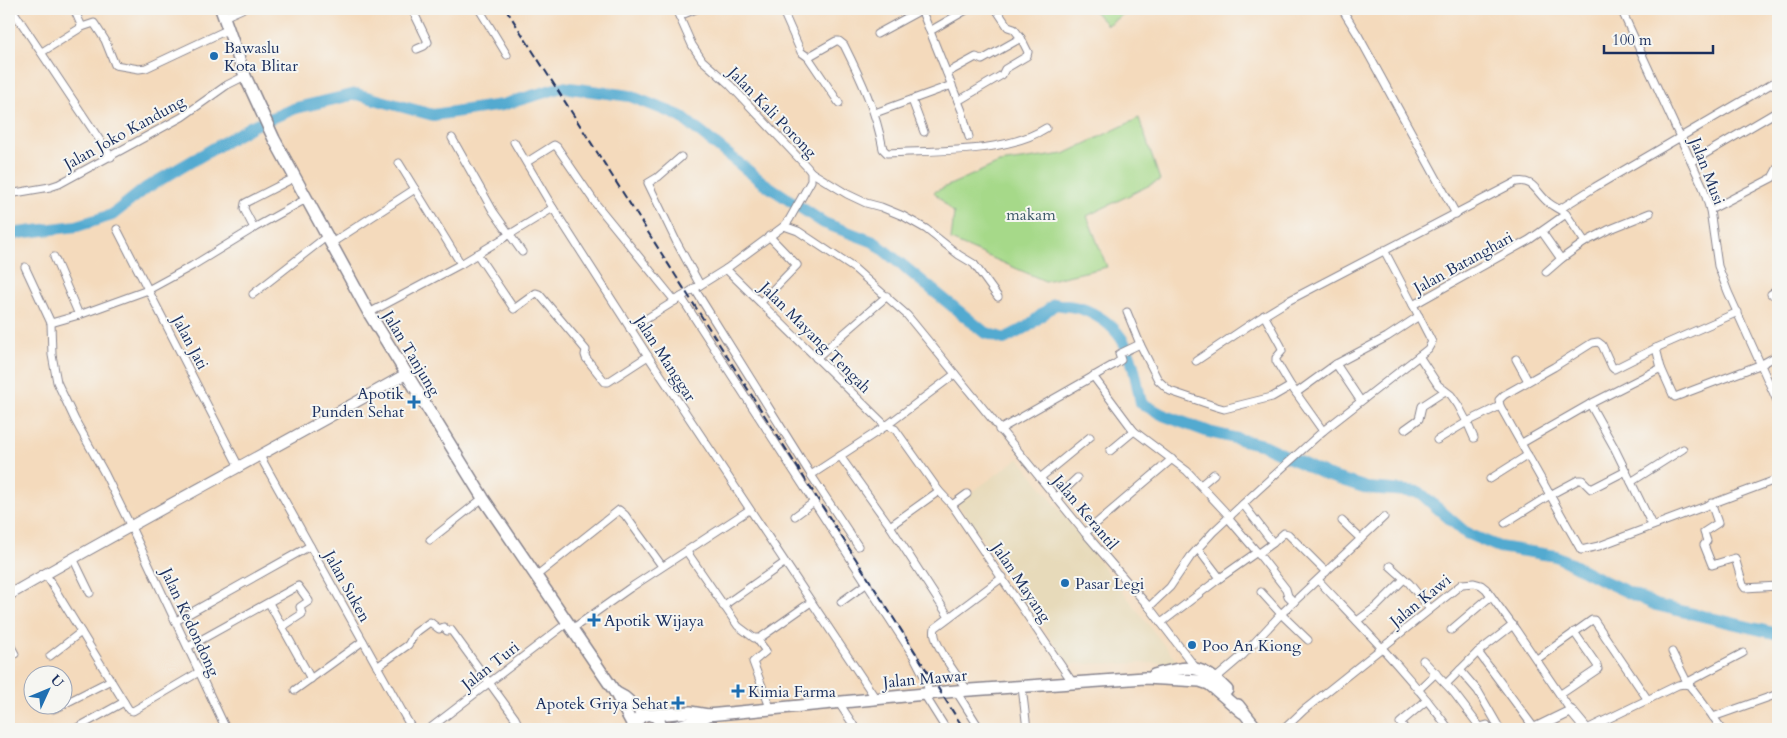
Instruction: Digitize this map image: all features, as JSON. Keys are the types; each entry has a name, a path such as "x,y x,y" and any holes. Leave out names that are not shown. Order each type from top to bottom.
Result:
{"main road":[{"name":"Jalan Tanjung","path":"223,13 245,76 274,139 369,313 483,498 615,692 635,729"},
{"path":"10,591 131,527 406,374"},
{"name":"Jalan Mawar","path":"1145,678 1195,667 1216,679 1233,698 1242,712"},
{"name":"Jalan Mawar","path":"649,715 690,712 708,715 926,694 1145,678 1200,681 1209,684 1242,712 1257,729"},
{"name":"Jalan Tanjung","path":"615,692 649,715"},
{"path":"1534,729 1572,711 1587,729"},
{"path":"635,729 638,719 649,715 659,720 661,729"},
{"name":"Jalan Mawar","path":"667,729 702,719 708,715"}],"street":[{"path":"12,9 111,157"},
{"path":"74,9 82,27"},
{"path":"223,13 242,9"},
{"path":"412,9 428,42 417,49"},
{"path":"479,9 507,55"},
{"path":"678,12 696,9"},
{"path":"782,9 801,52 808,57 839,103"},
{"path":"877,34 921,9 952,85 969,137"},
{"path":"930,31 968,9"},
{"path":"958,101 1002,75 1005,70 1027,56 1028,52 1021,38 1014,29 1008,26 996,9"},
{"path":"1342,9 1456,214"},
{"name":"Jalan Musi","path":"1621,9 1692,161 1710,210 1718,266 1778,403"},
{"name":"Jalan Kali Porong","path":"630,329 726,269 787,223 811,181 811,172 730,85 702,60 692,45 678,12"},
{"path":"42,52 82,27 94,23 105,40 115,65 139,69 159,63 181,50 229,29"},
{"path":"947,73 976,57 982,60 1021,38"},
{"path":"808,57 836,41 844,45 866,90 875,113 883,147 887,153 974,148 1024,139 1046,128"},
{"name":"Jalan Joko Kandung","path":"9,194 50,187 111,157 182,117 227,85 245,76"},
{"path":"1560,209 1778,80"},
{"path":"875,113 952,85"},
{"path":"912,100 924,132"},
{"path":"1692,161 1778,111"},
{"path":"452,138 508,234 522,252"},
{"name":"Jalan Manggar","path":"514,142 553,208 630,329 876,699"},
{"path":"527,162 554,145 557,147 596,204 678,299 814,502 913,656 926,680 926,694 946,729"},
{"path":"681,157 648,183 697,287 811,475 858,546"},
{"path":"399,164 461,264"},
{"path":"1710,210 1772,178 1778,167"},
{"path":"811,172 847,194 903,216 931,232 974,264 998,297"},
{"path":"254,228 244,208 244,204 294,178"},
{"path":"1196,361 1264,315 1516,182 1529,182 1548,203 1566,214 1585,242"},
{"path":"253,294 328,240 415,189"},
{"path":"24,267 51,323 79,316 148,290 306,199"},
{"path":"369,313 461,264 553,208"},
{"path":"1546,272 1560,259 1585,242 1608,230 1650,213"},
{"name":"Jalan Batanghari","path":"1149,607 1170,587 1191,556 1243,504 1307,445 1360,400 1428,349 1432,342 1413,305 1542,232 1566,214"},
{"name":"Jalan Kerantil","path":"787,223 841,258 907,315 999,430 1149,607 1195,667"},
{"name":"Jalan Jati","path":"117,229 240,467"},
{"path":"1542,232 1560,259"},
{"path":"761,302 797,265 770,236"},
{"path":"1384,250 1413,305"},
{"path":"477,254 514,309 536,293 538,294 586,350 586,358 605,382 608,382 648,356"},
{"path":"54,257 79,316"},
{"name":"Jalan Mayang Tengah","path":"726,269 886,426 895,429 939,491"},
{"path":"1771,294 1778,290"},
{"path":"816,358 887,296"},
{"path":"1127,312 1138,344 1153,372 1158,380 1170,391 1224,408 1272,397 1291,386"},
{"path":"1738,312 1656,348 1614,369 1602,345 1598,342 1592,343 1500,398 1499,402 1577,546 1583,550 1778,479"},
{"path":"1264,315 1281,346 1282,351 1276,360 1291,386 1323,431"},
{"path":"1296,393 1336,364 1387,337 1419,316"},
{"name":"Jalan Kedondong","path":"51,323 52,361 57,382 74,420 106,474 226,729"},
{"path":"999,430 1120,361 1119,354 1138,344"},
{"path":"1656,348 1661,368 1675,397 1762,364 1778,356"},
{"path":"1419,356 1438,385 1458,405 1474,438"},
{"path":"1516,359 1528,381"},
{"path":"1336,364 1360,400"},
{"path":"1522,443 1590,404 1661,368"},
{"path":"811,475 886,426 955,374"},
{"path":"1094,376 1134,431 1172,459 1201,485 1258,553 1294,602"},
{"path":"1405,429 1419,419 1422,406 1446,391"},
{"path":"1590,404 1652,525"},
{"path":"1437,440 1467,422 1500,406"},
{"path":"1110,450 1134,431"},
{"path":"1040,478 1090,437"},
{"path":"1631,482 1683,449"},
{"path":"1490,480 1528,455"},
{"name":"Jalan Suken","path":"260,456 412,729"},
{"path":"840,456 890,526 949,617"},
{"path":"1085,533 1172,459"},
{"path":"1505,523 1550,494 1582,480 1591,490 1626,471"},
{"path":"1201,485 1214,474"},
{"path":"1056,498 1077,478"},
{"path":"890,526 939,491"},
{"name":"Jalan Mayang","path":"939,491 952,505 1073,683"},
{"path":"952,505 967,494"},
{"path":"430,540 483,498"},
{"path":"795,516 814,502"},
{"path":"1711,503 1718,524 1705,530 1707,541 1704,545 1712,565 1735,558 1745,588 1778,586"},
{"path":"1243,504 1273,543"},
{"path":"536,576 619,510 662,566"},
{"name":"Jalan Turi","path":"429,729 570,626 662,566 687,552 749,510"},
{"path":"1216,679 1244,654 1281,614 1384,517"},
{"path":"1342,521 1360,539"},
{"path":"1162,623 1220,578 1273,543 1284,533 1288,534 1326,572"},
{"path":"176,621 310,546"},
{"path":"1198,549 1220,578"},
{"path":"687,552 738,626 757,639 766,651 753,662 771,710"},
{"path":"73,558 90,593"},
{"path":"724,606 784,562"},
{"path":"1390,566 1430,608"},
{"path":"45,573 129,710 133,711 199,672"},
{"path":"980,729 936,642 934,637 935,628 1002,577"},
{"path":"1357,621 1377,606 1404,579"},
{"path":"1318,580 1383,648 1449,729"},
{"name":"Jalan Kawi","path":"1284,729 1304,710 1383,648 1430,608 1467,582 1481,585 1491,596 1572,711"},
{"path":"841,602 866,584"},
{"path":"188,647 298,586 308,599 307,603 300,607 302,614 282,627"},
{"path":"1261,592 1308,640"},
{"path":"1452,630 1491,596"},
{"path":"757,639 811,602"},
{"path":"268,603 311,679"},
{"path":"1537,659 1594,620 1648,700"},
{"path":"377,667 408,645 415,633 431,621 439,629 444,627 447,631 451,630 517,722 511,729"},
{"path":"1446,684 1478,652 1513,625"},
{"path":"50,656 82,632"},
{"path":"1561,694 1598,669 1574,632"},
{"path":"295,690 363,641"},
{"path":"9,644 15,654"},
{"path":"1478,652 1534,729"},
{"path":"1672,652 1685,683 1694,690 1722,729"},
{"path":"1587,729 1685,683 1743,653"},
{"path":"1424,660 1480,726 1487,724 1490,729"},
{"path":"1460,670 1478,691 1500,729"},
{"path":"1418,690 1436,673"},
{"path":"72,700 111,680"},
{"path":"1022,687 1027,729"},
{"path":"1713,717 1778,694"},
{"path":"1405,729 1400,724 1427,700"},
{"path":"75,729 124,702"},
{"path":"839,702 856,729"}],"shaded area":[{"name":"Pasar Legi","path":"1019,458 1178,663 1069,664 957,503"}],"green space":[{"path":"1092,9 1131,9 1107,25"},
{"name":"makam","path":"1139,118 1160,180 1087,216 1107,267 1045,281 951,240 954,213 934,192 999,163 1064,154"}],"waterway":[{"path":"9,237 18,233 77,226 112,215 146,188 252,126 296,108 356,94 433,115 502,105 562,87 630,96 680,116 762,182 824,223 874,242 984,332 1004,339 1027,327 1055,304 1085,310 1100,318 1120,336 1131,360 1141,403 1163,415 1209,432 1263,445 1326,475 1367,488 1419,492 1466,533 1499,547 1556,556 1656,605 1778,634"}],"railway":[{"path":"506,9 964,729"}],"place":[{"name":"Bawaslu Kota Blitar","path":"214,56"},
{"name":"Apotik Punden Sehat","path":"414,402"},
{"name":"Pasar Legi","path":"1065,583"},
{"name":"Apotik Wijaya","path":"594,620"},
{"name":"Poo An Kiong","path":"1192,645"},
{"name":"Kimia Farma","path":"738,691"},
{"name":"Apotek Griya Sehat","path":"678,703"}]}
